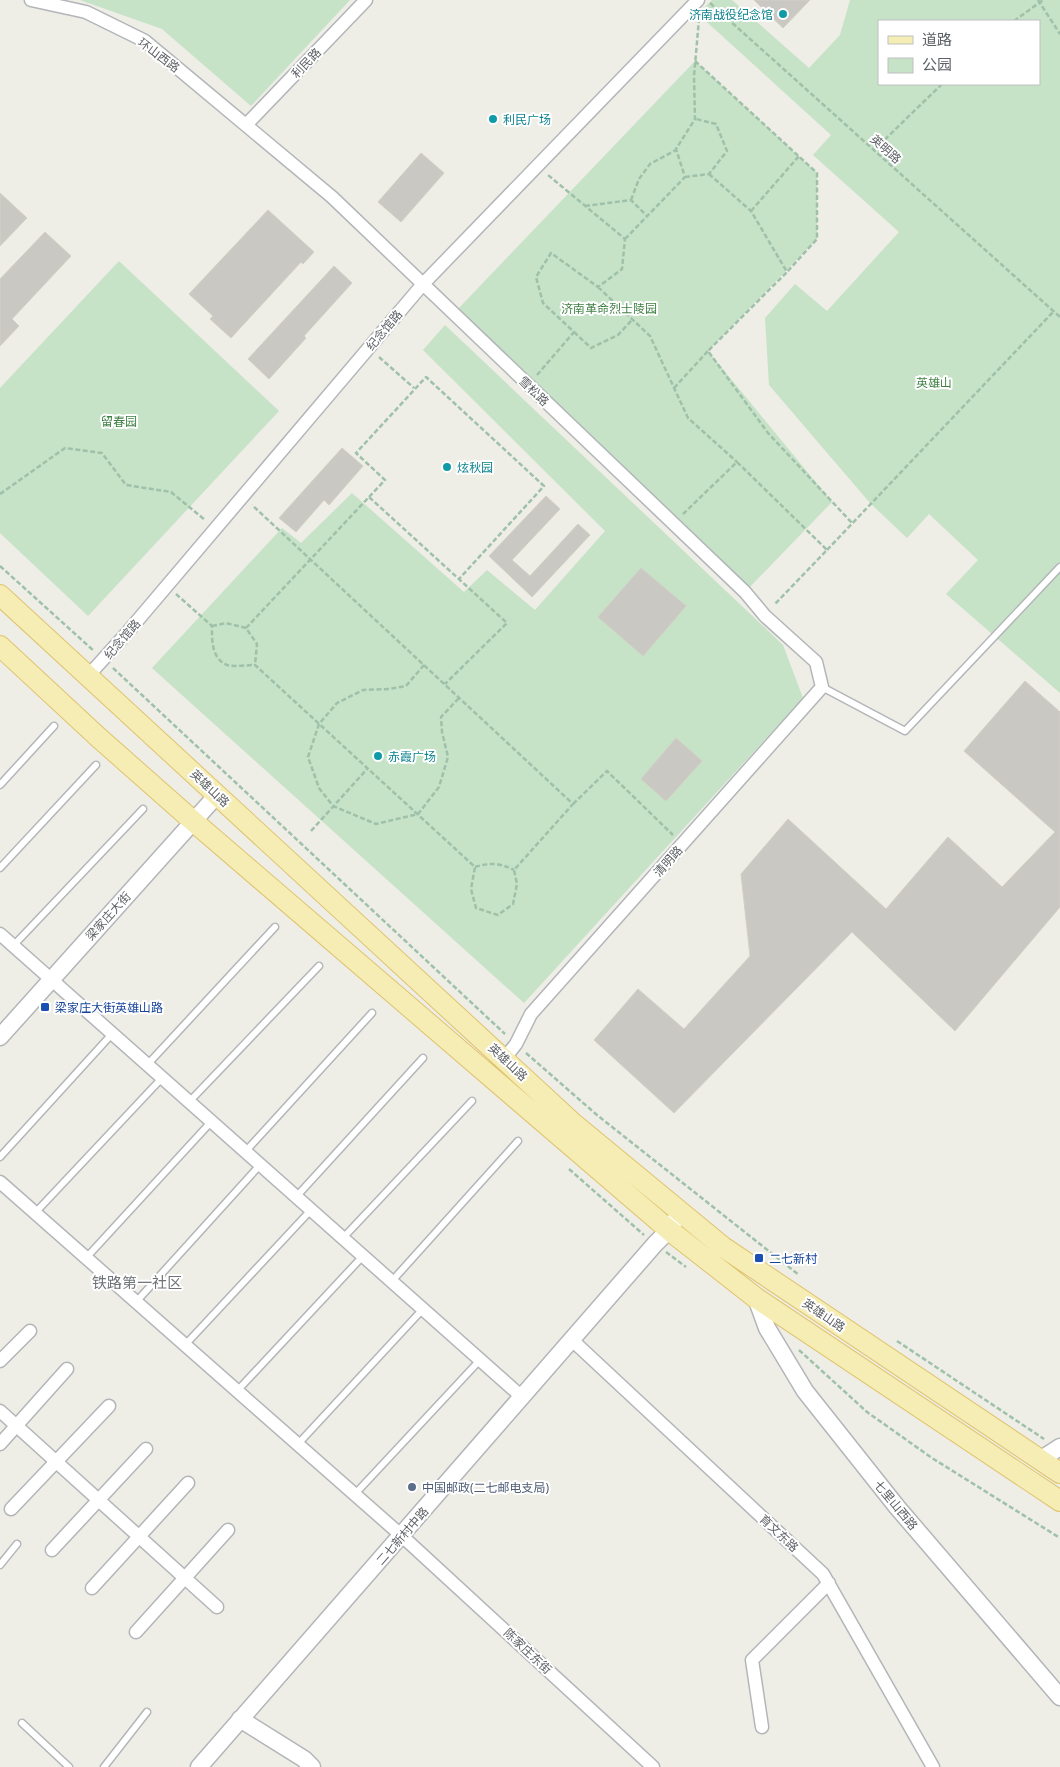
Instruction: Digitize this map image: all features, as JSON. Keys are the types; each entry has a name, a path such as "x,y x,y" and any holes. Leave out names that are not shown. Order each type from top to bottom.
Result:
{"main road":[{"name":"英雄山路","path":"0,595 574,1124 680,1212 723,1247 1060,1473"},
{"name":"英雄山路","path":"0,646 98,737 193,820 669,1230 756,1298 1060,1501"}],"street":[{"name":"环山西路","path":"31,0 86,12 146,42 246,126"},
{"name":"利民路","path":"246,126 366,0"},
{"name":"纪念馆路","path":"88,676 112,652 423,284 698,0"},
{"name":"雪松路","path":"246,126 332,198 745,592 764,616 816,662 822,687"},
{"name":"清明路","path":"504,1059 516,1044 532,1014 822,687"},
{"name":"梁家庄大街","path":"0,1037 217,795"},
{"path":"1,936 522,1397"},
{"name":"陈家庄东街","path":"0,1182 402,1536 653,1767"},
{"name":"二七新村中路","path":"199,1767 669,1230 680,1212"},
{"name":"七里山西路","path":"756,1298 772,1336 805,1391 897,1507 1060,1698"},
{"path":"0,1361 30,1331"},
{"name":"育文东路","path":"572,1340 823,1574 933,1767"},
{"path":"0,1444 67,1369"},
{"path":"11,1509 109,1406"},
{"path":"0,1411 217,1607"},
{"path":"1040,1460 1060,1447"},
{"path":"52,1550 146,1449"},
{"path":"92,1588 188,1483"},
{"path":"136,1632 228,1530"},
{"path":"762,1727 752,1660 828,1583"},
{"path":"240,1718 304,1759 312,1767"}],"lane":[{"path":"822,687 905,731 1060,567"},
{"path":"0,784 54,726"},
{"path":"0,868 96,765"},
{"path":"12,946 143,809"},
{"path":"148,1065 275,927"},
{"path":"189,1102 319,966"},
{"path":"245,1152 372,1013"},
{"path":"0,1157 112,1034"},
{"path":"296,1197 423,1058"},
{"path":"35,1213 162,1078"},
{"path":"343,1238 472,1101"},
{"path":"86,1258 211,1122"},
{"path":"392,1281 518,1141"},
{"path":"136,1302 260,1165"},
{"path":"185,1345 312,1210"},
{"path":"237,1391 363,1256"},
{"path":"298,1444 423,1309"},
{"path":"355,1494 480,1360"},
{"path":"0,1565 16,1544"},
{"path":"104,1767 147,1712"},
{"path":"22,1724 69,1767"}],"path":[{"name":"英明路","path":"707,0 1060,317"},
{"path":"1015,20 1040,1 1060,34"},
{"path":"631,200 638,179 650,164 676,149 695,119 694,76 700,18"},
{"path":"674,388 817,239 817,172 695,61"},
{"path":"874,150 941,85"},
{"path":"598,286 622,269 625,239 685,177 708,174 727,151 716,124 695,119"},
{"path":"676,149 685,177"},
{"path":"750,211 799,156"},
{"path":"538,166 625,239"},
{"path":"708,174 750,211 787,272"},
{"path":"585,206 631,200"},
{"path":"631,200 647,216"},
{"path":"632,320 618,335 591,348 543,304 536,277 551,253 598,286 650,336 688,418 737,462 826,550"},
{"path":"764,616 1054,311"},
{"path":"528,385 574,332"},
{"path":"369,348 415,389"},
{"path":"708,351 768,433 852,523"},
{"path":"246,628 385,480 356,453 426,377 544,486 459,579"},
{"path":"0,494 64,448 102,453 126,485 171,492 215,529"},
{"path":"673,523 737,462"},
{"path":"243,496 573,804"},
{"path":"369,497 507,623 445,684"},
{"path":"167,586 212,626 212,646 218,657 228,665 255,665 475,867"},
{"path":"212,626 226,623 246,628 256,644 255,665"},
{"path":"424,665 406,686 363,690 337,703 319,724 308,757 319,788 333,806 376,824 418,814 439,787 448,757 442,732 441,716 459,698"},
{"path":"311,831 368,768"},
{"path":"475,867 471,889 476,908 498,915 513,904 516,884 514,870 573,804 607,771 683,844"},
{"path":"475,867 488,863 502,864 514,870"}],"green space":[{"path":"80,0 350,0 251,106 162,29"},
{"name":"英雄山","path":"712,0 732,0 809,68 840,35 850,0 1060,0 1060,693 946,594 978,560 929,514 907,538 870,503 769,385 765,318 795,284 827,311 899,232 813,155 831,135 698,14"},
{"name":"济南革命烈士陵园","path":"695,61 817,173 817,239 708,351 832,502 745,592 458,309"},
{"name":"留春园","path":"119,261 279,411 88,616 0,533 0,388"},
{"path":"445,325 783,645 803,698 524,1003 152,668 282,528 301,543 352,493 464,592 487,570 535,610 605,531 423,350"}],"building":[{"name":"济南战役纪念馆","path":"754,0 810,0 783,28"},
{"path":"421,153 444,173 401,222 378,202"},
{"path":"0,193 27,218 0,246"},
{"path":"268,210 314,252 303,264 301,262 231,338 210,319 213,316 189,294"},
{"path":"45,232 71,256 12,319 19,326 0,346 0,279"},
{"path":"334,266 352,283 304,336 306,338 269,379 248,359"},
{"path":"342,448 363,466 329,505 324,500 296,532 279,518"},
{"path":"546,496 560,509 512,560 530,576 578,524 590,535 532,597 489,556"},
{"path":"641,568 686,606 643,656 598,617"},
{"path":"1025,681 1060,712 1060,907 955,1031 852,932 674,1113 594,1040 638,989 684,1029 750,956 741,874 788,819 886,909 948,837 1002,887 1055,832 964,751"},
{"path":"676,738 702,761 666,801 641,779"}],"place":[{"name":"济南战役纪念馆","path":"783,14"},
{"name":"利民广场","path":"493,119"},
{"name":"炫秋园","path":"447,467"},
{"name":"赤霞广场","path":"378,756"},
{"name":"梁家庄大街英雄山路","path":"45,1007"},
{"name":"二七新村","path":"759,1258"},
{"name":"中国邮政(二七邮电支局)","path":"412,1487"}],"district":[{"name":"铁路第一社区","path":"137,1282"}]}
